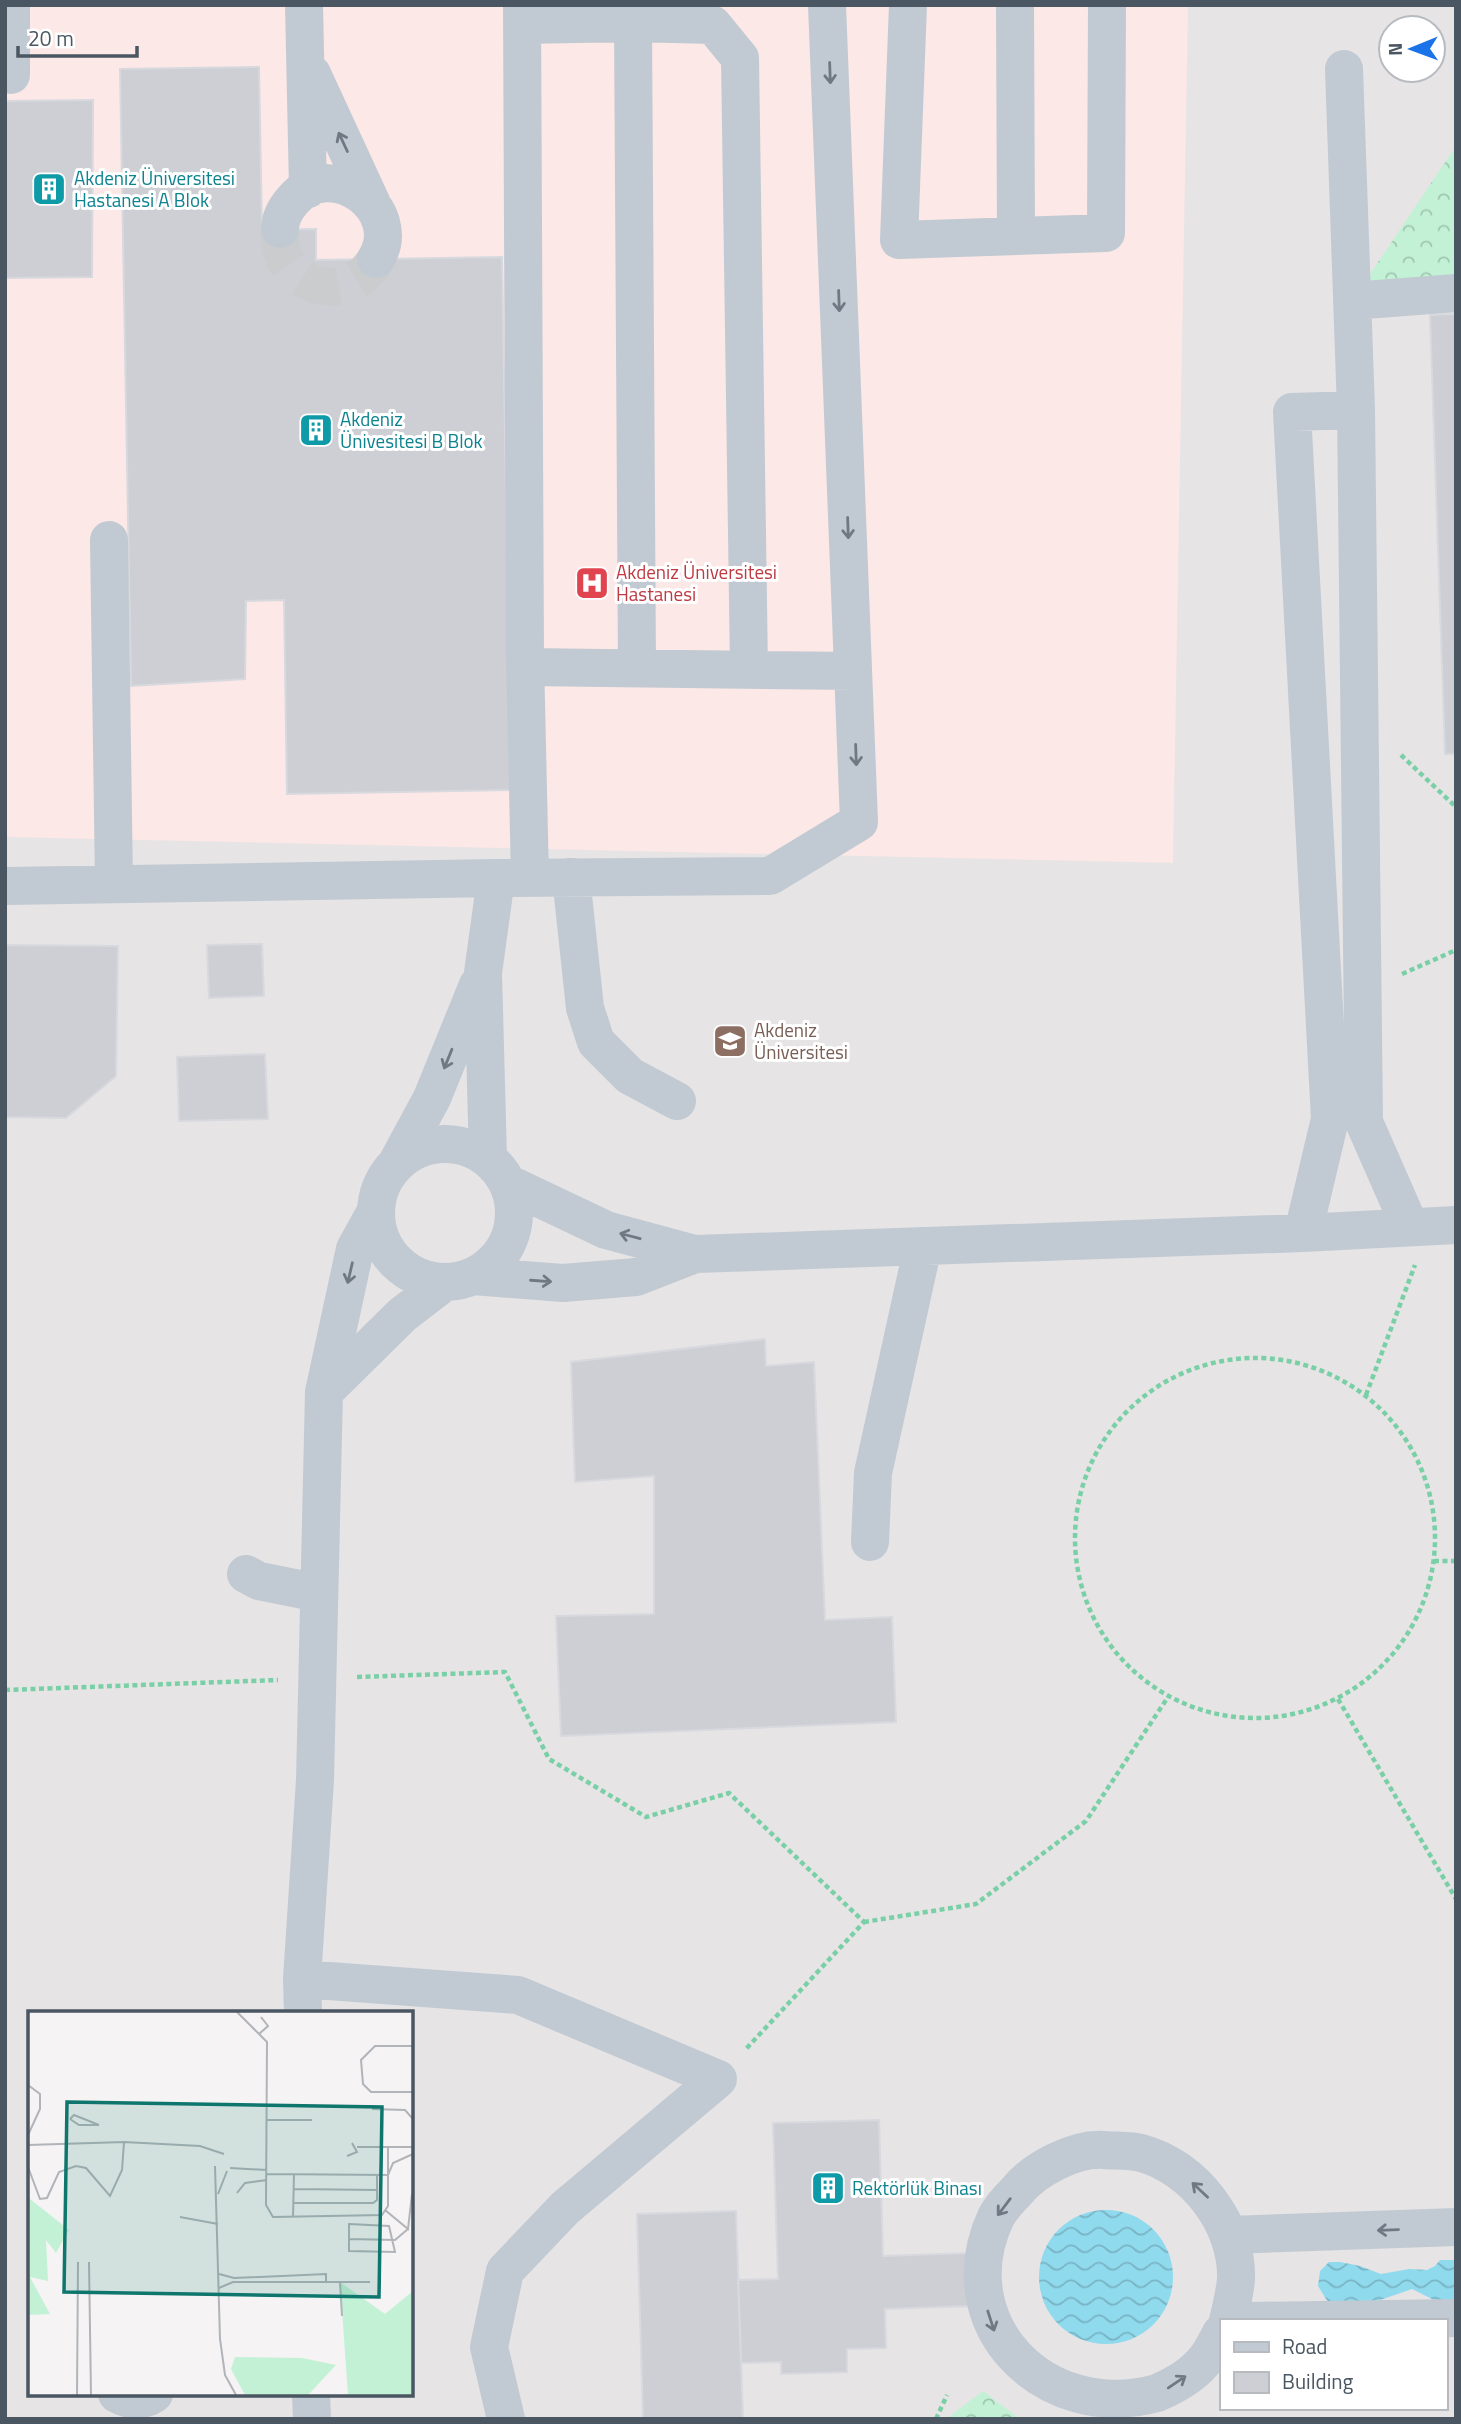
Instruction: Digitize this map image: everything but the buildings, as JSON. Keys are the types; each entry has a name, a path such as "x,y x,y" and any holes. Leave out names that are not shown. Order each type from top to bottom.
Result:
{"street":[{"path":"11,5 11,75"},
{"path":"304,5 308,189"},
{"path":"5,886 770,876 859,822 827,5"},
{"path":"908,5 899,240 1106,233 1107,5"},
{"path":"1015,5 1016,235"},
{"path":"506,2419 489,2347 505,2271 565,2208 718,2079 518,1995 302,1996 315,1780 324,1392 355,1249 376,1211 383,1184 432,1098 483,973 513,878 525,667 522,15 633,23 713,25 740,58 749,669"},
{"path":"633,23 637,668"},
{"path":"305,60 380,219 383,236 376,259"},
{"path":"1344,69 1356,410 1364,1122 1410,1227"},
{"path":"280,229 286,208 297,195 328,183 345,185 360,192 372,204"},
{"path":"1352,301 1456,293"},
{"path":"1303,1233 1330,1119 1292,412 1356,410"},
{"path":"109,540 114,884"},
{"path":"525,667 853,671"},
{"path":"570,877 585,1008 596,1042 630,1076 677,1101"},
{"path":"324,1392 402,1315 459,1279 491,1265 505,1248 513,1227 514,1205 498,1171 483,973"},
{"path":"398,1161 414,1151 442,1144 471,1148 498,1171 606,1230 695,1254 1303,1233 1456,1225"},
{"path":"376,1211 379,1233 389,1252 404,1269 424,1279 563,1283 636,1277 695,1254"},
{"path":"870,1542 873,1473 923,1246"},
{"path":"246,1574 259,1581 319,1593"},
{"path":"1220,2335 1207,2358 1176,2385 1138,2401 1096,2404 1055,2393 1021,2370 996,2336 983,2296 983,2255 997,2215 1023,2182 1058,2159 1099,2150 1141,2153 1178,2170 1209,2198 1229,2235 1236,2278 1228,2319"},
{"path":"1229,2235 1456,2227"},
{"path":"1386,2319 1456,2318"},
{"path":"121,2396 129,2400 141,2400 150,2396"},
{"path":"311,2396 312,2419"}],"path":[{"path":"1394,748 1456,807"},
{"path":"1362,992 1456,950"},
{"path":"1366,1395 1421,1247 1410,1227"},
{"path":"1261,1357 1296,1362 1330,1373 1366,1395 1396,1425 1423,1472 1435,1525 1434,1561 1426,1596 1412,1627 1393,1655 1368,1679 1338,1699 1280,1717 1229,1717 1168,1697 1127,1666 1097,1624 1082,1589 1075,1552 1077,1508 1089,1467 1109,1432 1137,1402 1188,1370 1224,1359 1261,1357"},
{"path":"1434,1561 1456,1561"},
{"path":"5,1690 505,1672 549,1759 646,1817 729,1793 864,1922"},
{"path":"718,2079 864,1922 976,1904 1086,1821 1168,1697"},
{"path":"1338,1699 1456,1899"},
{"path":"936,2419 947,2395"}],"shaded area":[{"name":"Akdeniz Üniversitesi","path":"5,5 1456,5 1456,2419 5,2419"},
{"name":"Akdeniz Üniversitesi Hastanesi","path":"5,5 1188,5 1173,863 5,837"}],"green space":[{"path":"1456,146 1456,291 1352,301"},
{"path":"983,2391 1020,2419 946,2419"}],"water":[{"path":"1106,2210 1131,2215 1153,2230 1168,2252 1173,2277 1168,2302 1153,2324 1131,2339 1106,2344 1081,2339 1059,2324 1044,2302 1039,2277 1044,2252 1059,2230 1081,2215"},
{"path":"1440,2260 1456,2260 1456,2304 1446,2306 1412,2289 1360,2307 1331,2307 1318,2286 1320,2271 1329,2262 1360,2266 1381,2274 1409,2269 1427,2270"}],"tunnel":[{"path":"280,229 281,249 289,265 300,277 315,284 332,287 348,284 364,274 376,259"}],"place":[{"name":"Akdeniz Üniversitesi Hastanesi A Blok","path":"49,189"},
{"name":"Akdeniz Ünivesitesi B Blok","path":"316,430"},
{"name":"Akdeniz Üniversitesi Hastanesi","path":"592,583"},
{"name":"Akdeniz Üniversitesi","path":"730,1041"},
{"name":"Rektörlük Binası","path":"828,2188"}]}
